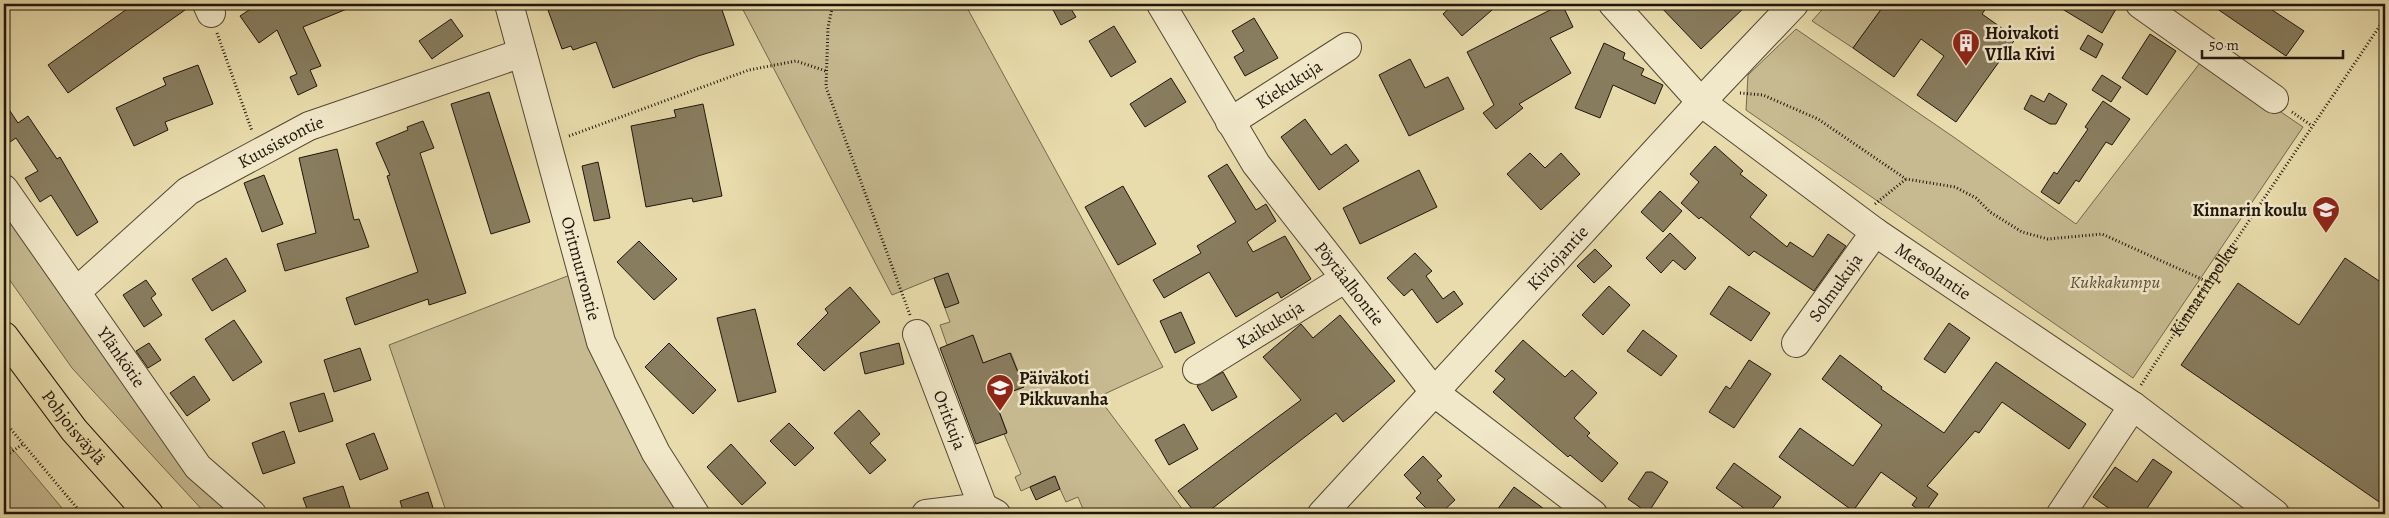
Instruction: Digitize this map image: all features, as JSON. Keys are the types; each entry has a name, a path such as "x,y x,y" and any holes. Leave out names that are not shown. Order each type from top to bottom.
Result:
{"main road":[{"name":"Pohjoisväylä","path":"4,336 74,430 149,514"}],"street":[{"name":"Oritmurrontie","path":"509,4 601,342 656,453 695,514"},
{"name":"Pöytäalhontie","path":"1161,4 1256,164 1435,393 1593,514"},
{"name":"Metsolantie","path":"1614,4 1701,102 1873,220 2133,406 2275,514"},
{"name":"Kiviojantie","path":"1322,514 1701,102 1794,4"},
{"path":"2140,4 2274,99"},
{"name":"Kiekukuja","path":"1230,122 1347,47"},
{"name":"Kuusistontie","path":"76,292 188,191 309,126 522,53"},
{"name":"Ylänkötie","path":"4,189 198,467 252,514"},
{"name":"Solmukuja","path":"1796,343 1873,220"},
{"name":"Kaikukuja","path":"1197,370 1344,279"},
{"name":"Oritkuja","path":"917,334 990,511"},
{"path":"2061,514 2133,406"},
{"path":"926,514 990,511"}],"path":[{"path":"833,4 828,27 826,87 917,334"},
{"path":"209,9 259,153"},
{"name":"Kinnarinpolku","path":"2133,406 2136,393 2208,282 2385,18"},
{"path":"546,145 749,70 796,61 826,71"},
{"path":"1737,93 1763,95 1818,119 1906,179 1955,187 1976,198 1995,216 2022,232 2048,239 2102,234 2208,282"},
{"path":"1873,220 1906,179"},
{"path":"4,421 82,514"},
{"path":"4,457 23,444"}],"green space":[{"path":"740,4 965,4 1163,367 1098,397 1186,514 1085,514 1078,497 1066,502 1054,476 1021,491 1015,477 1021,474 1004,434 1007,432 994,398 1024,387 1011,353 983,363 973,336 947,345 940,325 950,322 934,278 892,295"},
{"path":"1827,4 1885,4 1853,48 1812,21"},
{"name":"Kukkakumpu","path":"1796,29 2076,224 2203,59 2303,127 2133,378 1746,110 1748,75"},
{"path":"4,210 236,514 206,514 72,368 4,272"},
{"path":"570,275 680,514 447,514 389,345"},
{"path":"4,439 67,514 4,514"}],"building":[{"path":"134,4 192,5 68,93 48,65"},
{"path":"258,4 359,4 303,27 321,66 310,70 317,86 298,95 290,77 297,74 277,30 259,43 240,16"},
{"path":"566,4 720,4 734,45 698,56 613,88 596,42 573,50 571,46 562,49 548,10"},
{"path":"1050,4 1068,4 1076,17 1061,25"},
{"path":"1454,4 1499,4 1462,36 1443,14"},
{"path":"1562,4 1573,27 1550,38 1571,73 1519,104 1523,108 1496,129 1483,113 1494,105 1467,52"},
{"path":"1658,4 1748,4 1701,49"},
{"name":"Hoivakoti VIlla Kivi","path":"1885,4 1989,4 1982,14 2016,38 1956,122 1917,95 1944,56 1921,39 1894,77 1853,48"},
{"path":"2054,4 2107,4 2116,9 2102,33"},
{"path":"2210,4 2263,4 2304,31 2286,56"},
{"path":"1254,18 1278,58 1245,76 1234,57 1244,51 1232,31"},
{"path":"451,19 463,36 432,59 419,41"},
{"path":"1114,26 1136,62 1111,77 1089,41"},
{"path":"2150,34 2176,51 2147,95 2122,78"},
{"path":"2088,35 2103,44 2096,58 2080,49"},
{"path":"1604,43 1625,53 1623,59 1644,69 1641,75 1663,85 1655,104 1613,85 1600,118 1575,108"},
{"path":"1410,59 1425,88 1448,77 1464,109 1409,136 1379,75"},
{"path":"198,65 213,104 165,122 168,130 134,146 116,108 166,85 163,78"},
{"path":"2102,75 2121,87 2111,102 2092,90"},
{"path":"1171,78 1186,102 1145,127 1130,104"},
{"path":"489,92 530,222 491,234 451,104"},
{"path":"2049,93 2067,104 2056,124 2050,124 2024,109 2031,95 2044,102"},
{"path":"2103,101 2130,119 2112,145 2106,142 2079,182 2076,180 2059,204 2041,192 2054,172 2057,174 2088,129 2085,127"},
{"path":"4,102 18,123 28,116 57,159 60,157 98,222 77,236 51,195 40,202 25,178 38,171 16,138 4,146"},
{"path":"703,104 722,196 693,202 692,198 646,207 631,126 676,117 674,110"},
{"path":"1305,119 1331,155 1346,144 1359,161 1319,190 1281,137"},
{"path":"423,121 434,148 420,153 466,293 429,305 428,299 355,325 346,298 418,272 387,176 390,175 376,143 408,130 407,127"},
{"path":"1715,146 1743,171 1740,174 1767,195 1750,217 1787,247 1790,242 1813,257 1828,234 1846,246 1814,291 1754,251 1749,256 1701,217 1699,219 1681,203 1699,182 1690,174"},
{"path":"337,149 354,220 359,219 369,247 285,271 277,244 316,233 299,158"},
{"path":"1530,153 1545,168 1561,153 1580,174 1541,210 1507,174"},
{"path":"598,162 610,218 594,221 582,166"},
{"path":"1227,164 1256,210 1266,204 1276,221 1247,242 1253,252 1285,236 1311,279 1281,298 1278,292 1236,317 1209,272 1164,298 1153,280 1201,253 1197,246 1236,222 1208,176"},
{"path":"1419,170 1437,207 1360,244 1343,208"},
{"path":"264,175 283,224 262,232 244,183"},
{"path":"1123,186 1156,244 1118,265 1085,207"},
{"path":"1660,191 1682,211 1663,232 1641,212"},
{"path":"1670,233 1696,258 1685,270 1673,260 1661,273 1646,258"},
{"path":"639,241 677,279 654,300 617,262"},
{"path":"1595,249 1612,266 1594,283 1577,266"},
{"path":"1415,253 1432,271 1426,276 1443,299 1454,291 1463,304 1437,323 1412,289 1404,296 1387,278"},
{"path":"226,258 246,291 212,311 192,279"},
{"path":"2345,258 2385,285 2385,506 2181,365 2238,283 2299,325"},
{"path":"948,273 959,303 945,308 934,278"},
{"path":"146,280 156,294 151,298 162,315 144,327 123,295"},
{"path":"1609,286 1630,305 1603,335 1582,315"},
{"path":"1729,286 1770,313 1751,341 1710,314"},
{"path":"850,287 880,322 824,371 797,344 828,313 825,309"},
{"path":"755,309 776,392 738,402 717,318"},
{"path":"1181,312 1195,343 1175,353 1160,321"},
{"path":"1340,315 1395,381 1343,422 1336,413 1205,514 1196,514 1178,491 1301,400 1263,357 1301,324 1313,338"},
{"path":"234,320 262,362 233,381 205,339"},
{"path":"1949,323 1970,338 1945,373 1924,359"},
{"path":"1643,330 1677,356 1661,376 1627,351"},
{"path":"973,335 983,363 1010,353 1024,387 994,398 1007,433 976,444 940,348"},
{"path":"1523,340 1565,377 1572,370 1597,393 1574,418 1590,433 1587,436 1618,463 1602,482 1570,455 1568,457 1493,392 1505,379 1495,371"},
{"path":"149,343 161,360 148,368 136,351"},
{"path":"669,343 716,390 693,414 645,367"},
{"path":"899,343 904,364 865,374 860,353"},
{"path":"360,348 371,380 334,392 324,360"},
{"path":"1840,355 1882,387 1881,389 1944,433 1996,362 2086,424 2069,449 2002,402 1979,433 1975,431 1927,486 1938,494 1924,514 1912,505 1917,498 1881,472 1853,511 1779,457 1800,428 1853,466 1882,425 1822,379"},
{"path":"1749,360 1771,374 1734,428 1709,412 1726,386 1730,389"},
{"path":"1223,372 1237,397 1212,411 1197,386"},
{"path":"194,376 210,400 187,416 170,393"},
{"path":"324,393 333,421 299,432 290,403"},
{"path":"859,410 880,434 870,443 886,460 870,474 834,433"},
{"path":"789,423 814,448 795,466 770,441"},
{"path":"1184,424 1198,449 1169,465 1155,440"},
{"path":"284,431 295,463 263,474 252,443"},
{"path":"374,433 388,469 360,480 346,444"},
{"path":"731,444 766,483 742,505 707,467"},
{"path":"1423,456 1442,476 1437,480 1455,500 1440,514 1432,514 1416,498 1421,493 1404,475"},
{"path":"2153,459 2172,472 2143,514 2117,514 2093,497 2115,467 2137,482"},
{"path":"1734,463 1781,497 1768,514 1752,514 1716,488"},
{"path":"1646,472 1652,472 1668,482 1648,513 1628,499"},
{"path":"1055,476 1060,489 1036,500 1030,487"},
{"path":"343,486 351,511 341,514 309,514 303,498"},
{"path":"1514,487 1551,514 1494,514"},
{"path":"428,492 435,514 404,514 400,501"}],"place":[{"name":"Hoivakoti VIlla Kivi","path":"1966,67"},
{"name":"Kinnarin koulu","path":"2326,234"},
{"name":"Päiväkoti Pikkuvanha","path":"1000,412"}]}
